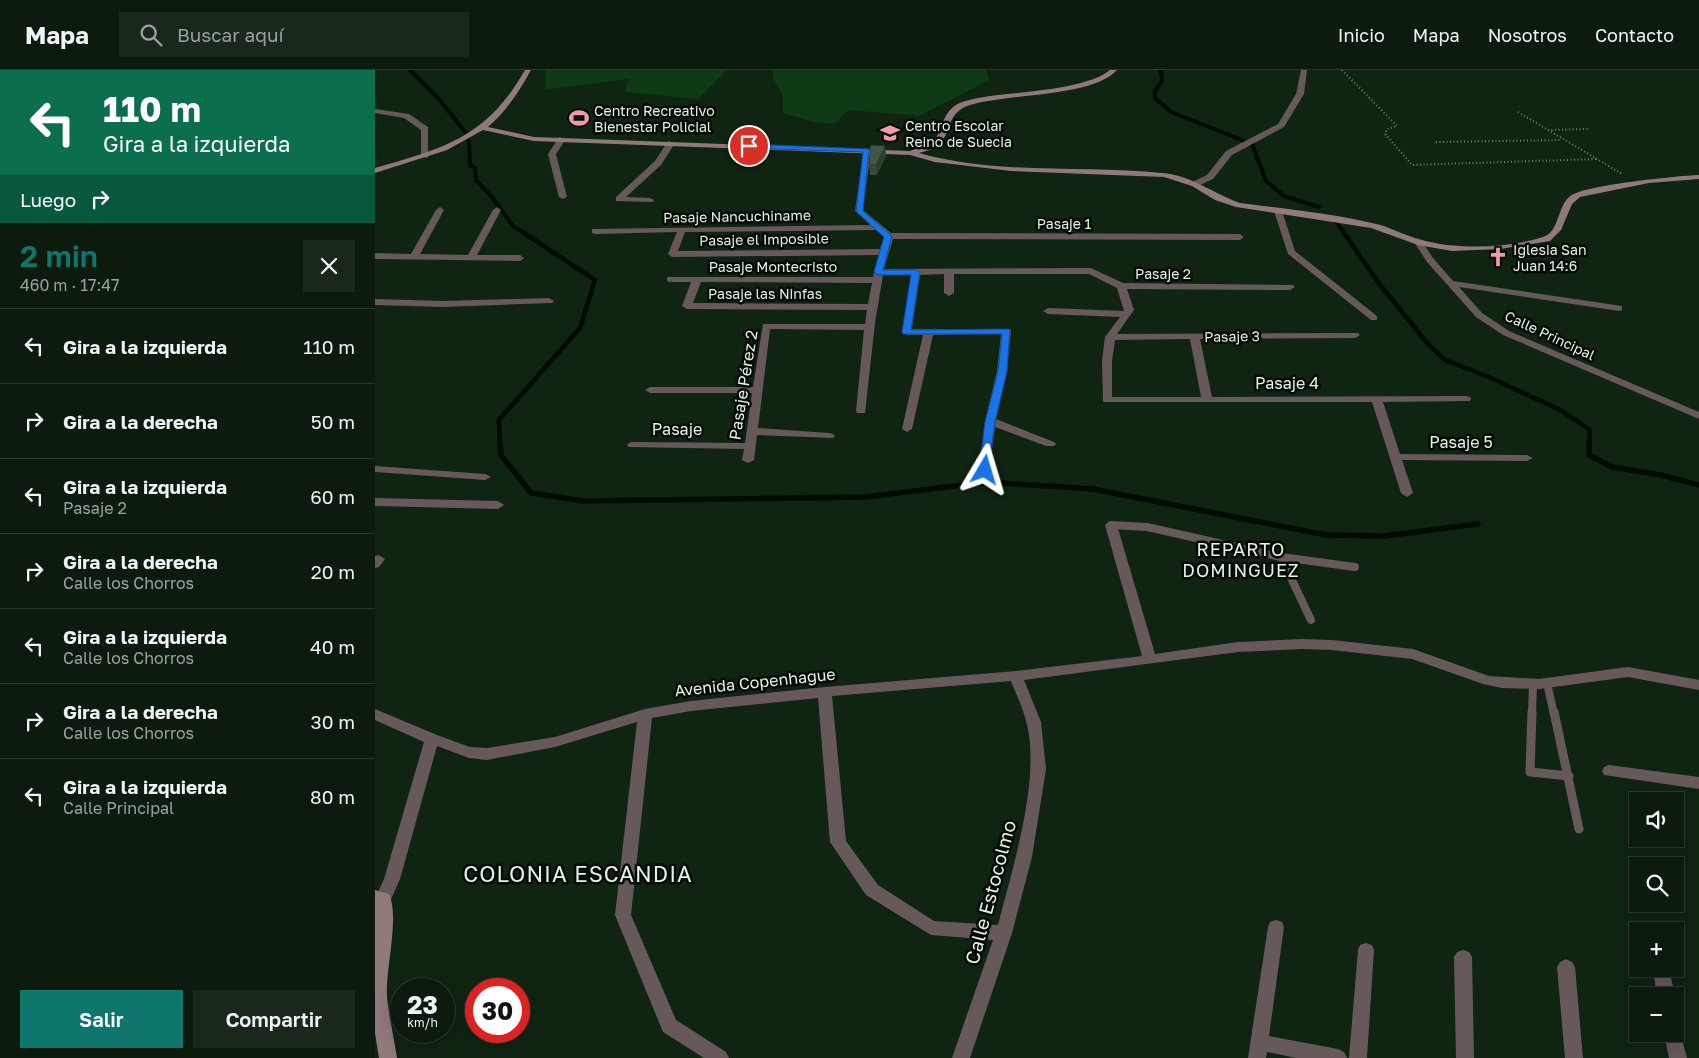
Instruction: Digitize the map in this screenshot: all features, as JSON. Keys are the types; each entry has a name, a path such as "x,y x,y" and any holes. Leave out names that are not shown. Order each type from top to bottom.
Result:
{"street":[{"path":"375,171 425,156 463,141 503,110 528,70"},
{"path":"911,153 933,145 939,140 946,119 956,108 999,97 1087,83 1108,76 1113,70"},
{"path":"1195,184 1210,176 1229,153 1281,126 1300,94 1304,70"},
{"path":"375,111 406,116 425,129 425,156"},
{"path":"482,128 534,139 867,150 911,153 935,160 1011,169 1164,175 1195,184 1226,201 1278,212 1371,225 1390,230 1418,242 1441,247 1500,248 1547,239 1553,236 1559,227 1570,199 1573,197 1589,192 1638,183 1699,177"},
{"path":"562,140 552,154 563,197"},
{"path":"650,200 619,199 659,163 671,143"},
{"path":"861,412 871,307 883,252 889,236 859,211 867,150"},
{"path":"414,257 440,210"},
{"path":"471,257 497,210"},
{"path":"1278,212 1291,252 1374,318"},
{"name":"Pasaje Nancuchiname","path":"595,231 880,227"},
{"name":"Pasaje el Imposible","path":"682,230 672,254 883,252"},
{"name":"Pasaje 1","path":"889,236 1240,237"},
{"name":"Calle Principal","path":"1418,242 1430,260 1479,315 1506,333 1699,416"},
{"path":"375,256 519,258"},
{"name":"Pasaje 2","path":"878,276 916,272 1091,271 1121,286 1290,287"},
{"path":"916,272 907,332 1006,331 1002,371 990,422 985,470"},
{"path":"949,272 949,293"},
{"name":"Pasaje Montecristo","path":"670,279 878,276"},
{"name":"Pasaje las Ninfas","path":"697,279 687,306 871,307"},
{"path":"1451,283 1619,308"},
{"path":"1110,337 1129,310 1121,286"},
{"path":"375,302 443,304 549,301"},
{"path":"1048,310 1128,314"},
{"name":"Pasaje Pérez 2","path":"748,460 766,326 870,327"},
{"path":"907,429 929,332"},
{"name":"Pasaje 3","path":"1110,337 1355,335"},
{"name":"Pasaje 4","path":"1110,337 1107,361 1107,400 1466,399"},
{"path":"1195,337 1207,400"},
{"path":"650,390 757,390"},
{"path":"1377,400 1407,493"},
{"path":"990,422 1050,444"},
{"path":"752,431 829,436"},
{"name":"Pasaje","path":"633,445 750,446"},
{"name":"Pasaje 5","path":"1395,457 1527,458"},
{"path":"375,468 485,477"},
{"path":"375,502 498,505"},
{"path":"1111,525 1150,660"},
{"name":"Avenida Copenhague","path":"375,714 432,739 469,752 487,754 555,742 645,714 691,706 825,692 1016,676 1238,647 1332,644 1413,654 1488,681 1540,684 1628,672 1699,685"},
{"name":"Calle Estocolmo","path":"961,1058 1004,933 1025,857 1039,769 1034,722 1016,676"},
{"path":"825,692 838,842 872,890 931,928 1004,933"},
{"path":"645,714 623,915 669,1026 720,1058"},
{"path":"388,1058 378,996 384,917 379,898 392,879 432,739"},
{"path":"1609,771 1699,782"},
{"path":"1275,927 1258,1050 1338,1058"},
{"path":"1358,1058 1366,950"},
{"path":"1463,957 1465,1058"},
{"path":"1567,967 1574,1058"},
{"path":"1674,1042 1677,1058"}],"lane":[{"path":"1111,525 1157,529 1281,556 1355,566"},
{"path":"1281,556 1311,620"},
{"path":"1540,684 1530,772 1569,776"},
{"path":"1540,684 1569,776 1579,829"}],"path":[{"path":"1342,70 1397,126 1387,129 1385,134 1413,165 1595,159"},
{"path":"1518,112 1561,140 1638,183"},
{"path":"1547,130 1588,129"},
{"path":"1437,142 1561,140"}],"green space":[{"path":"546,70 730,70 726,71 698,99 625,92 628,79 545,90"},
{"path":"773,70 986,70 989,80 919,116 848,110 834,124 814,122 783,113 783,96 773,78"}],"building":[{"path":"871,145 885,146 876,165 869,164"}],"waterway":[{"path":"410,70 438,98 466,133"},
{"path":"1161,70 1162,81 1155,91 1155,98 1171,112 1252,144 1266,181 1284,196 1319,207"},
{"path":"469,141 470,165 475,168 476,180 491,196 513,226 526,234"},
{"path":"1335,221 1345,234"},
{"path":"500,445 499,420 580,328 595,280 524,233"},
{"path":"1344,233 1378,282 1427,343 1445,360 1489,377 1562,411 1590,430 1589,445"},
{"path":"500,443 501,455 531,493 583,501 866,497 986,482 1093,489 1326,535 1384,536 1478,524"},
{"path":"1589,445 1589,455 1612,467 1661,475 1699,485"}],"place":[{"name":"Centro Recreativo Bienestar Policial","path":"579,118"},
{"name":"Centro Escolar Reino de Suecia","path":"890,133"},
{"name":"Iglesia San Juan 14:6","path":"1498,257"}],"district":[{"name":"REPARTO DOMINGUEZ","path":"1241,559"},
{"name":"COLONIA ESCANDIA","path":"578,873"}],"route":[{"path":"749,146 867,150 859,211 889,236 878,272 916,272 907,332 1006,331 1002,371 990,422 985,470"}]}
